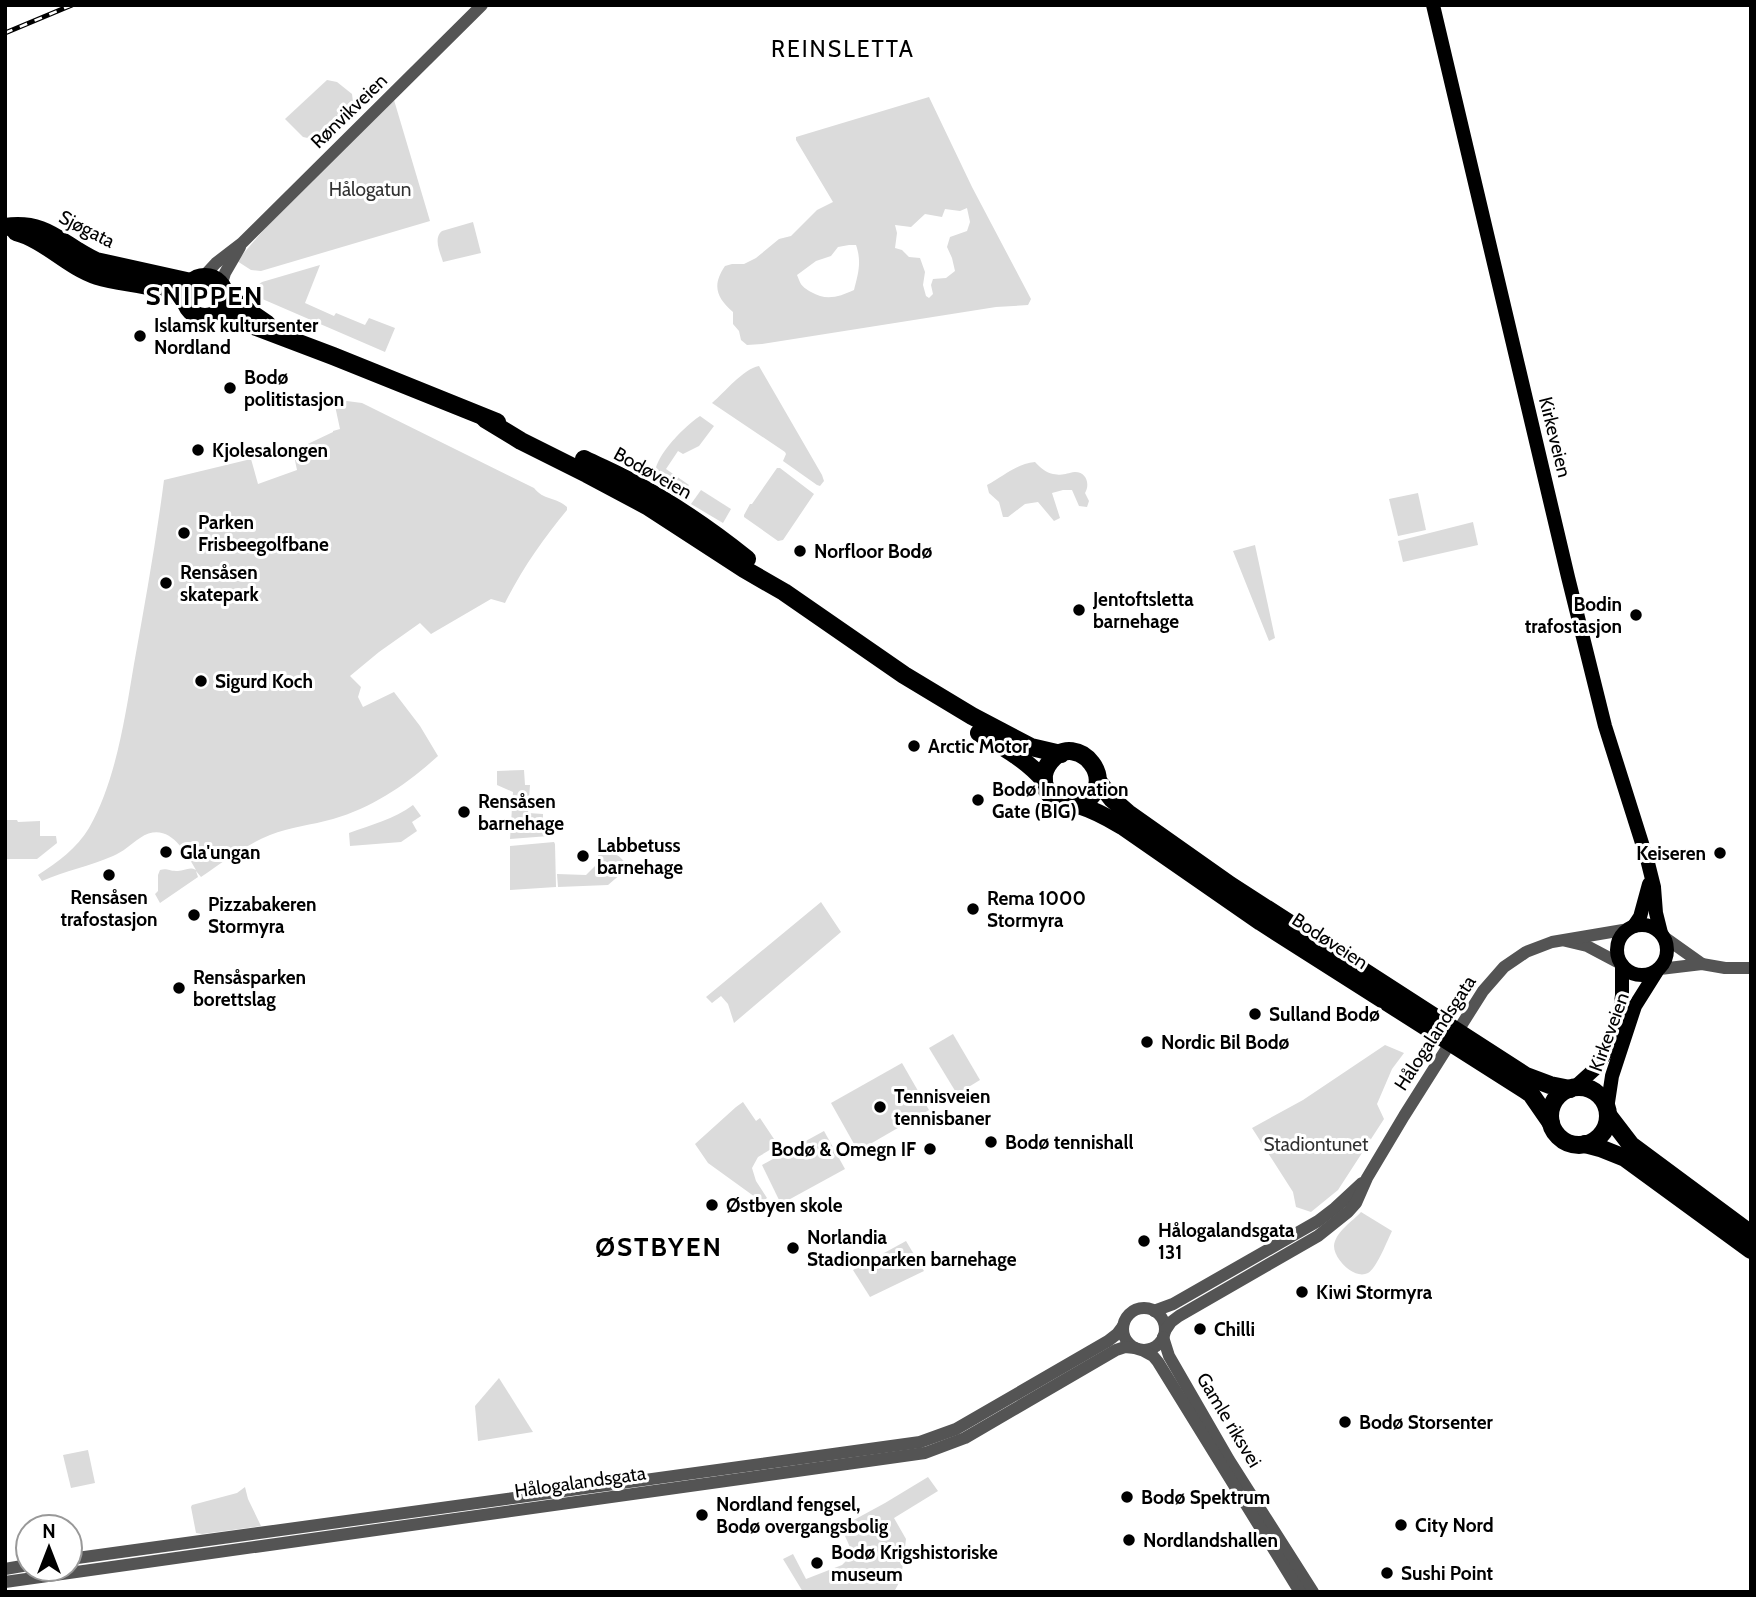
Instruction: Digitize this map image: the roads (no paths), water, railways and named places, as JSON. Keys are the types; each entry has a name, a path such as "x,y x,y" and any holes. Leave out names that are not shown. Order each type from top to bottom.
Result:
{"highway":[{"name":"Sjøgata","path":"5,229 19,225 30,226 49,233 96,261 197,280"},
{"name":"Sjøgata","path":"5,229 31,237 97,276 158,288 176,294 185,301"},
{"path":"210,278 223,290 223,305 209,317 195,315 185,301 186,291 197,280 210,278"},
{"name":"Bodøveien","path":"223,290 287,338"},
{"name":"Bodøveien","path":"216,313 287,338 485,419 647,506 784,592 904,675 974,729 1021,758 1044,779 1048,792 1060,804 1077,805 1104,815 1124,827 1261,922 1531,1094 1561,1139 1573,1144 1600,1148 1625,1158 1751,1250"},
{"name":"Bodøveien","path":"904,675 1024,744 1061,754 1077,753 1089,759 1097,771 1098,781 1128,813 1269,911 1526,1076 1550,1085 1584,1088 1597,1093 1631,1145 1751,1234"},
{"path":"1044,779 1048,764 1061,754"},
{"path":"1077,805 1089,799 1098,781"},
{"path":"1551,1123 1550,1111 1554,1101 1561,1093 1573,1088"},
{"path":"1585,1144 1600,1136 1606,1126 1607,1112"}],"main road":[{"name":"Kirkeveien","path":"1433,5 1605,726 1647,859 1654,887 1656,913 1662,935 1667,942 1666,960 1635,1006 1612,1076 1607,1112"},
{"name":"Kirkeveien","path":"1573,1088 1596,1068 1609,1048 1619,1020 1622,995 1618,944 1621,936 1640,917 1650,875"},
{"path":"1631,928 1648,926 1662,935"},
{"name":"Kirkeveien","path":"1621,965 1636,975 1649,975 1658,970"}],"street":[{"name":"Rønvikveien","path":"197,280 242,243 482,5"},
{"name":"Rønvikveien","path":"223,290 225,273 242,243"},
{"name":"Hålogalandsgata","path":"5,1582 925,1453 965,1438 1116,1350 1125,1347 1147,1349 1157,1345 1171,1322 1179,1316 1326,1231 1356,1203 1367,1178 1423,1087 1483,991 1499,972 1514,959 1539,946 1631,928"},
{"path":"1662,935 1702,964"},
{"path":"1562,940 1587,946 1621,965"},
{"path":"1658,970 1702,964 1724,968 1751,968"},
{"name":"Hålogalandsgata","path":"84,1557 920,1442 956,1429 1108,1341 1117,1334 1133,1311 1143,1308 1154,1311 1173,1304 1318,1221 1367,1178"},
{"path":"1154,1311 1163,1321 1164,1334"},
{"path":"1123,1326 1124,1337 1139,1349"},
{"name":"Gamle riksvei","path":"1164,1334 1169,1356 1229,1460 1313,1592"},
{"name":"Gamle riksvei","path":"1139,1349 1153,1356 1158,1362 1300,1592"}],"railway":[{"path":"5,33 72,5"}],"place":[{"name":"Islamsk kultursenter Nordland","path":"140,336"},
{"name":"Bodø politistasjon","path":"230,388"},
{"name":"Kjolesalongen","path":"198,450"},
{"name":"Parken Frisbeegolfbane","path":"184,533"},
{"name":"Norfloor Bodø","path":"800,551"},
{"name":"Rensåsen skatepark","path":"166,583"},
{"name":"Jentoftsletta barnehage","path":"1079,610"},
{"name":"Bodin trafostasjon","path":"1636,615"},
{"name":"Sigurd Koch","path":"201,681"},
{"name":"Arctic Motor","path":"914,746"},
{"name":"Bodø Innovation Gate (BIG)","path":"978,800"},
{"name":"Rensåsen barnehage","path":"464,812"},
{"name":"Gla'ungan","path":"166,852"},
{"name":"Keiseren","path":"1720,853"},
{"name":"Labbetuss barnehage","path":"583,856"},
{"name":"Rensåsen trafostasjon","path":"109,875"},
{"name":"Rema 1000 Stormyra","path":"973,909"},
{"name":"Pizzabakeren Stormyra","path":"194,915"},
{"name":"Rensåsparken borettslag","path":"179,988"},
{"name":"Sulland Bodø","path":"1255,1014"},
{"name":"Nordic Bil Bodø","path":"1147,1042"},
{"name":"Tennisveien tennisbaner","path":"880,1107"},
{"name":"Bodø tennishall","path":"991,1142"},
{"name":"Bodø & Omegn IF","path":"930,1149"},
{"name":"Østbyen skole","path":"712,1205"},
{"name":"Hålogalandsgata 131","path":"1144,1241"},
{"name":"Norlandia Stadionparken barnehage","path":"793,1248"},
{"name":"Kiwi Stormyra","path":"1302,1292"},
{"name":"Chilli","path":"1200,1329"},
{"name":"Bodø Storsenter","path":"1345,1422"},
{"name":"Bodø Spektrum","path":"1127,1497"},
{"name":"Nordland fengsel, Bodø overgangsbolig","path":"702,1515"},
{"name":"City Nord","path":"1401,1525"},
{"name":"Nordlandshallen","path":"1129,1540"},
{"name":"Bodø Krigshistoriske museum","path":"817,1563"},
{"name":"Sushi Point","path":"1387,1573"}],"district":[{"name":"REINSLETTA","path":"843,49"},
{"name":"SNIPPEN","path":"205,296"},
{"name":"ØSTBYEN","path":"659,1247"}],"park label":[{"name":"Hålogatun","path":"370,189"},
{"name":"Stadiontunet","path":"1316,1144"}]}
